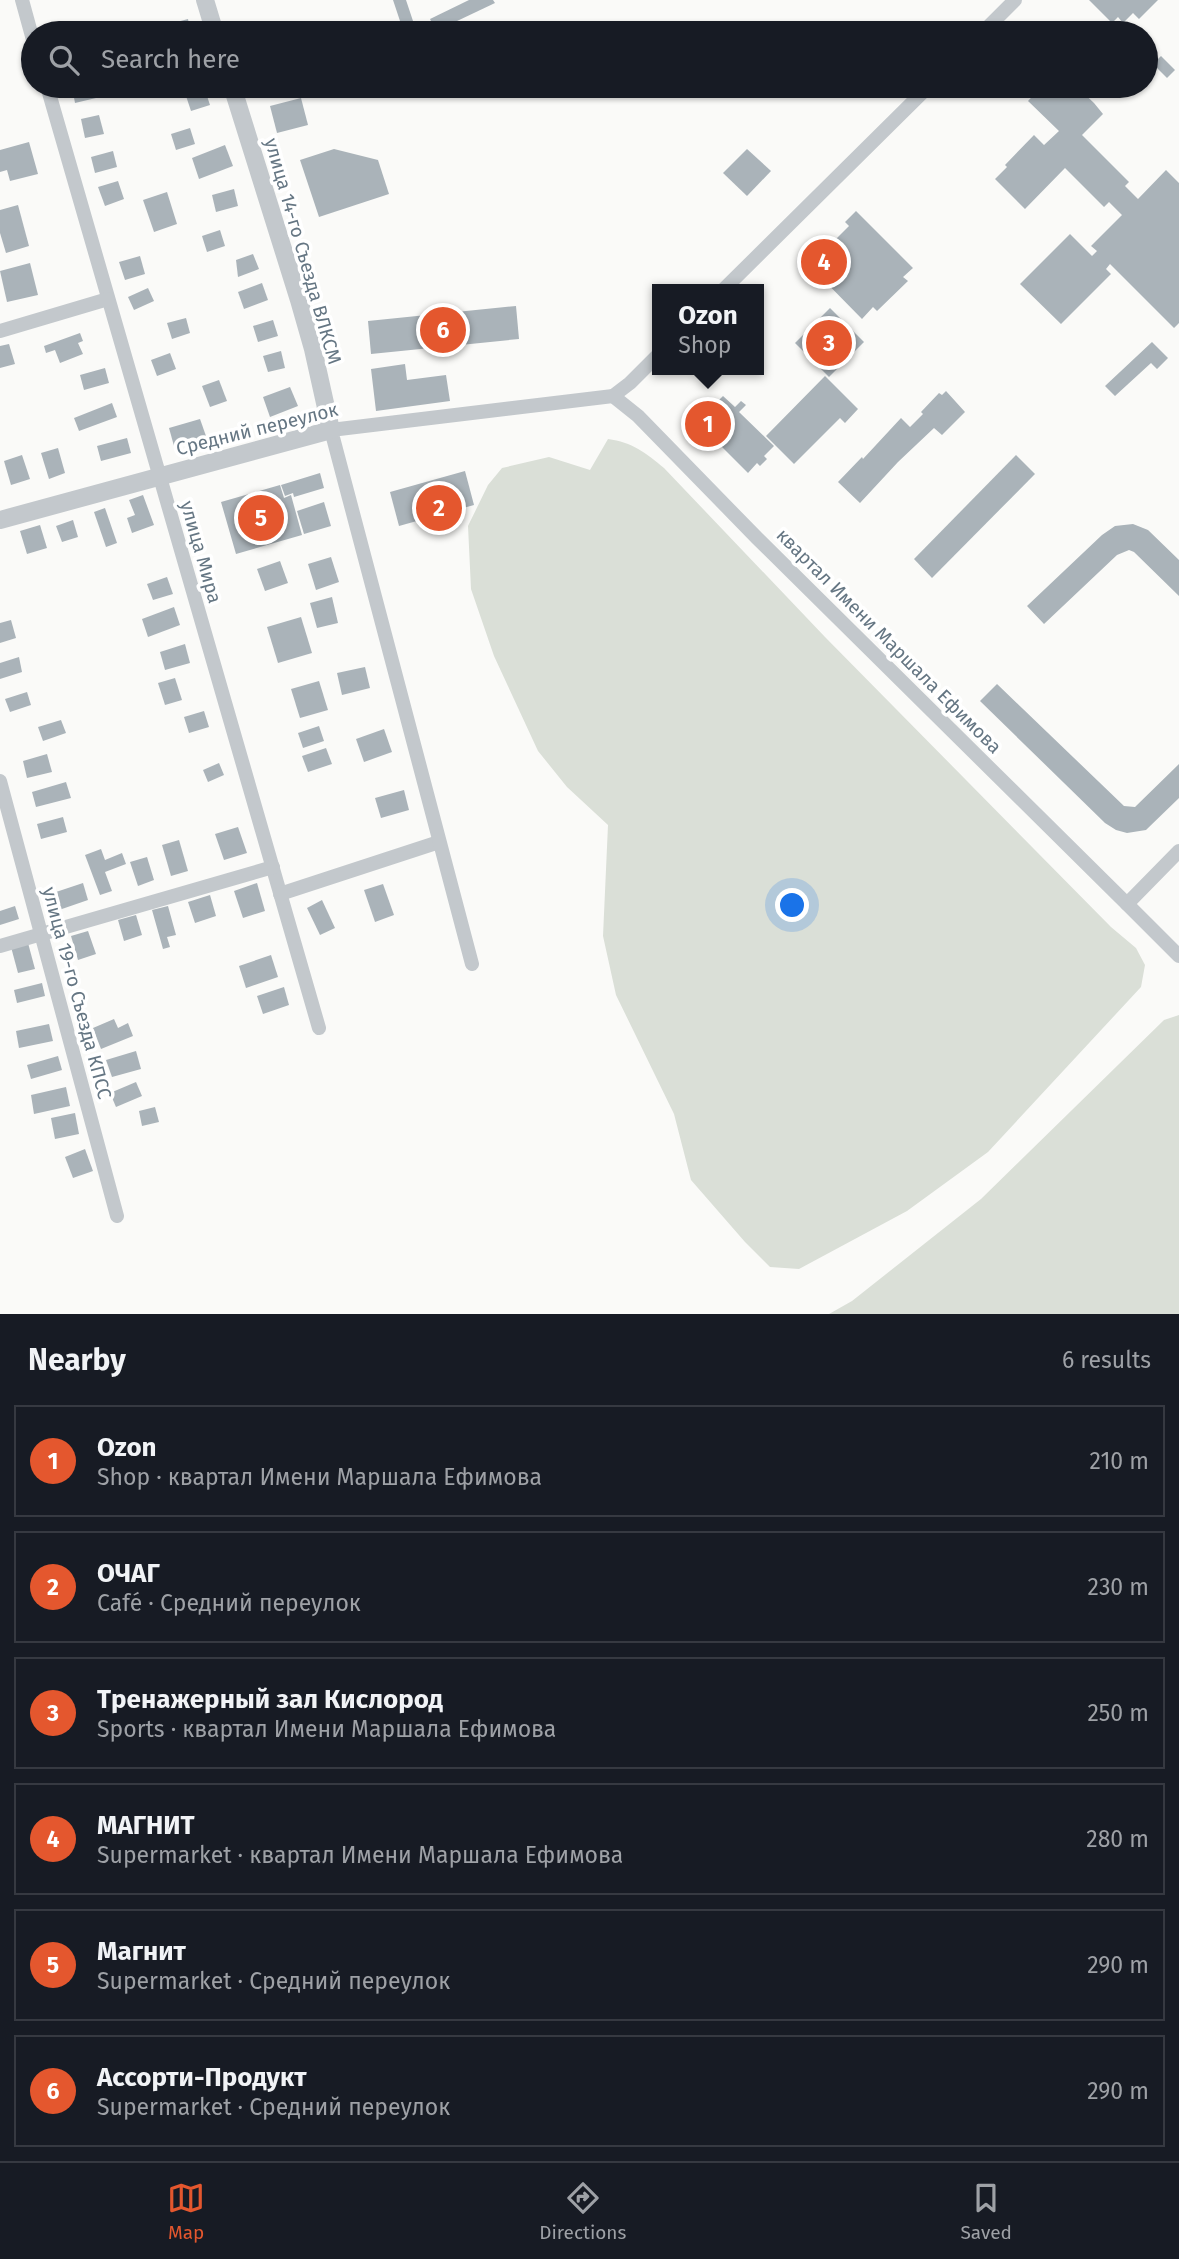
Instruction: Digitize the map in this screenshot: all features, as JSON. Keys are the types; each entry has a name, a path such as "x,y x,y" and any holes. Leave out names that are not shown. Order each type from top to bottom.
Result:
{"street":[{"path":"22,0 28,21"},
{"path":"205,0 211,21"},
{"path":"994,21 1015,0"},
{"name":"улица Мира","path":"50,98 319,1028"},
{"name":"улица 14-го Съезда ВЛКСМ","path":"236,98 309,337 331,430"},
{"path":"729,284 917,98"},
{"path":"0,331 108,299"},
{"path":"613,396 652,361"},
{"name":"Средний переулок","path":"0,520 331,430 613,396"},
{"name":"квартал Имени Маршала Ефимова","path":"613,396 638,416 757,538 1179,956"},
{"path":"331,430 472,964"},
{"name":"улица 19-го Съезда КПСС","path":"0,780 117,1216"},
{"path":"280,894 439,842"},
{"path":"1127,904 1179,851"},
{"path":"0,946 273,867"}],"shaded area":[{"path":"608,439 638,449 664,468 825,637 1111,927 1136,948 1145,965 1141,987 988,1152 907,1211 799,1269 770,1267 691,1180 674,1114 616,995 603,936 608,825 567,787 538,751 494,656 471,589 468,526 488,485 502,468 549,457 590,470"},
{"path":"1179,1015 1179,1314 829,1314 852,1301 981,1199 1164,1020"}],"building":[{"path":"393,0 406,0 413,21 400,21"},
{"path":"469,0 493,0 495,3 457,21 430,19"},
{"path":"1089,0 1158,0 1139,19 1133,13 1125,21 1118,17 1110,21"},
{"path":"1161,56 1175,70 1167,78 1158,69 1158,59"},
{"path":"74,98 96,98 75,103"},
{"path":"187,98 208,98 210,105 191,111"},
{"path":"301,98 308,125 277,133 270,106"},
{"path":"1031,98 1089,98 1103,114 1082,135 1129,182 1125,186 1138,199 1166,170 1179,183 1179,323 1174,328 1110,264 1106,269 1111,274 1061,324 1020,284 1070,234 1092,256 1097,251 1091,246 1122,215 1109,202 1104,207 1065,168 1025,209 995,179 1034,135 1044,145 1059,131 1028,101"},
{"path":"99,115 104,134 85,138 81,119"},
{"path":"190,128 195,144 176,150 171,134"},
{"path":"29,142 38,174 10,181 7,170 0,172 0,150"},
{"path":"225,145 233,166 199,179 192,158"},
{"path":"334,149 378,160 389,194 319,217 300,160"},
{"path":"747,149 771,171 747,196 723,173"},
{"path":"113,151 117,167 95,173 91,157"},
{"path":"118,181 124,199 105,206 98,187"},
{"path":"234,189 238,206 216,212 212,195"},
{"path":"167,192 177,224 154,232 143,200"},
{"path":"18,205 29,246 6,253 0,233 0,210"},
{"path":"856,211 913,268 903,277 908,281 877,311 873,307 862,319 806,262 817,251 820,255 849,226 845,222"},
{"path":"220,230 225,246 207,252 202,236"},
{"path":"253,254 259,269 238,277 236,260"},
{"path":"140,256 145,274 125,280 119,262"},
{"path":"30,263 38,295 7,302 0,271"},
{"path":"262,283 268,300 244,309 238,292"},
{"path":"148,288 154,301 134,310 128,297"},
{"path":"516,306 519,339 371,354 368,321"},
{"path":"830,308 864,342 829,377 795,343"},
{"path":"186,318 190,333 172,339 167,323"},
{"path":"273,320 278,336 258,342 253,326"},
{"path":"80,333 83,341 78,343 83,354 60,363 55,350 46,353 44,346"},
{"path":"1152,342 1168,358 1157,369 1151,363 1115,396 1105,386"},
{"path":"9,344 15,364 0,368 0,346"},
{"path":"281,351 285,368 268,372 263,356"},
{"path":"170,353 176,369 157,376 151,360"},
{"path":"405,364 407,380 446,375 450,401 376,411 371,369"},
{"path":"105,368 109,383 84,390 80,375"},
{"path":"825,376 858,409 845,423 840,418 794,464 766,436"},
{"path":"219,380 227,401 210,407 202,386"},
{"path":"290,387 298,406 270,417 263,397"},
{"path":"946,391 965,412 942,435 934,428 860,503 838,482 901,418 910,427 939,393 942,395"},
{"path":"723,396 735,407 741,401 746,405 739,412 774,446 764,456 767,459 760,466 757,463 748,473 697,422"},
{"path":"112,403 117,417 79,431 74,418"},
{"path":"200,419 206,436 174,446 169,428"},
{"path":"127,438 131,453 101,461 97,446"},
{"path":"58,448 65,473 49,479 41,453"},
{"path":"22,455 30,479 11,485 4,461"},
{"path":"1016,455 1035,474 932,578 914,559"},
{"path":"465,471 474,505 399,526 390,492"},
{"path":"320,473 324,488 294,497 293,493 285,496 281,485"},
{"path":"280,485 284,498 291,495 302,535 236,554 221,502"},
{"path":"143,495 154,525 132,533 127,518 135,515 129,500"},
{"path":"324,502 331,526 304,534 297,511"},
{"path":"105,508 117,543 106,547 94,512"},
{"path":"73,520 78,537 62,542 56,526"},
{"path":"1133,524 1148,530 1179,560 1179,596 1129,550 1117,555 1044,624 1027,606 1102,535 1115,526"},
{"path":"40,525 47,548 27,554 20,531"},
{"path":"331,557 339,582 316,590 308,564"},
{"path":"280,561 288,583 265,591 257,569"},
{"path":"167,577 173,594 153,600 147,584"},
{"path":"332,597 338,623 317,628 310,603"},
{"path":"174,607 180,625 148,637 142,619"},
{"path":"301,617 312,653 278,663 267,627"},
{"path":"11,620 16,638 0,643 0,623"},
{"path":"185,644 190,663 165,670 160,652"},
{"path":"19,657 22,672 0,679 0,663"},
{"path":"365,667 370,688 342,695 337,673"},
{"path":"175,678 182,700 165,705 158,683"},
{"path":"319,681 328,710 300,718 291,689"},
{"path":"997,684 1124,806 1135,807 1179,764 1179,798 1146,830 1127,833 1116,830 1105,823 980,701"},
{"path":"27,692 31,705 10,712 5,699"},
{"path":"204,711 209,727 189,733 184,717"},
{"path":"61,720 66,733 43,741 38,727"},
{"path":"319,726 324,741 303,748 298,733"},
{"path":"384,729 392,752 364,762 356,739"},
{"path":"326,748 332,764 308,772 302,756"},
{"path":"47,754 52,772 27,778 23,761"},
{"path":"219,763 224,775 208,782 203,770"},
{"path":"66,782 71,798 36,807 32,792"},
{"path":"404,790 409,810 381,818 375,798"},
{"path":"63,817 67,832 41,839 37,824"},
{"path":"238,827 247,853 224,860 215,834"},
{"path":"179,840 188,871 171,876 162,845"},
{"path":"101,849 105,860 122,853 126,864 105,872 112,891 100,895 85,855"},
{"path":"147,857 154,880 138,886 130,862"},
{"path":"83,883 88,900 59,910 53,893"},
{"path":"257,883 265,911 243,918 234,891"},
{"path":"383,884 394,915 375,922 364,890"},
{"path":"210,895 216,916 195,923 188,902"},
{"path":"322,900 335,928 320,935 307,908"},
{"path":"15,906 19,919 0,925 0,911"},
{"path":"168,906 176,935 167,937 170,947 163,949 152,910"},
{"path":"136,915 142,935 124,941 118,920"},
{"path":"88,931 96,954 78,960 71,936"},
{"path":"28,943 35,969 18,973 11,947"},
{"path":"271,955 278,977 246,988 239,966"},
{"path":"42,983 45,996 17,1003 14,990"},
{"path":"284,987 289,1005 263,1014 257,996"},
{"path":"114,1019 118,1028 128,1023 133,1036 101,1049 93,1028"},
{"path":"49,1024 53,1041 19,1048 16,1031"},
{"path":"136,1051 141,1069 112,1077 106,1060"},
{"path":"58,1056 62,1070 31,1079 27,1065"},
{"path":"136,1082 142,1096 116,1107 110,1093"},
{"path":"66,1087 70,1106 34,1114 31,1095"},
{"path":"155,1107 159,1122 142,1126 139,1111"},
{"path":"75,1113 79,1134 55,1139 51,1118"},
{"path":"85,1149 93,1171 73,1178 65,1157"}],"place":[{"name":"МАГНИТ","path":"824,262"},
{"name":"Ассорти-Продукт","path":"443,330"},
{"name":"Тренажерный зал Кислород","path":"829,343"},
{"name":"Ozon","path":"708,424"},
{"name":"ОЧАГ","path":"439,508"},
{"name":"Магнит","path":"261,518"}]}
